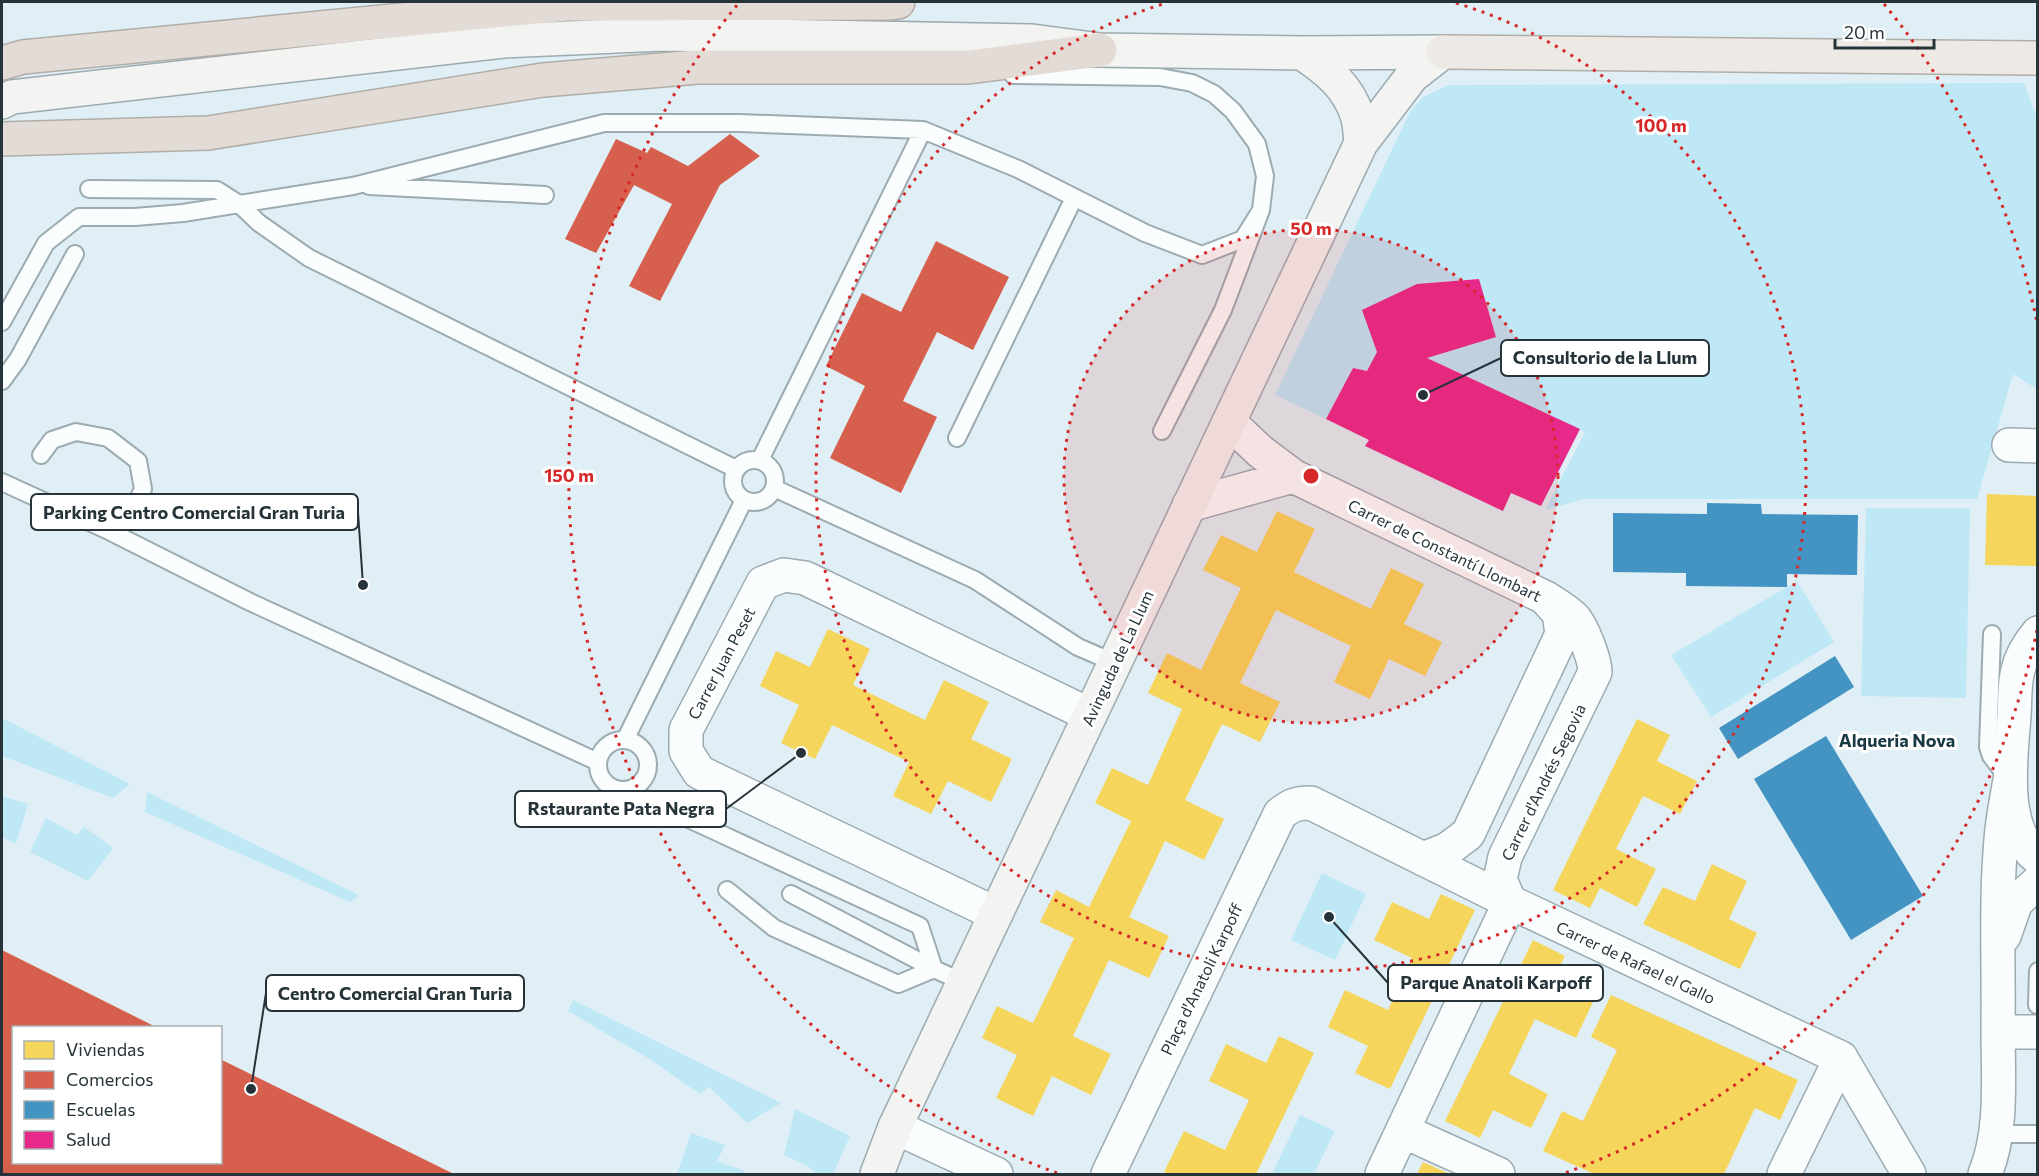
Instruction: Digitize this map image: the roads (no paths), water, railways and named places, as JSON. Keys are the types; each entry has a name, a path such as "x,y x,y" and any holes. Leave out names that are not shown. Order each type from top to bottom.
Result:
{"highway":[{"path":"2,63 22,57 566,4 898,2"},
{"path":"11,139 208,133 543,80 698,67 968,67 1100,50"}],"main road":[{"path":"2,102 12,97 503,41 675,34 1032,41 1100,50 2037,58"},
{"name":"Avinguda de La Llum","path":"878,1174 895,1127 1361,143 1412,76 1443,52"},
{"path":"1302,53 1328,70 1347,93 1358,116 1361,143"}],"street":[{"name":"Carrer de Constantí Llombart","path":"1229,423 1261,452 1293,476 1546,598 1573,616 1584,639"},
{"path":"1189,505 1293,476"},
{"name":"Carrer Juan Peset","path":"996,914 699,772 686,751 686,730 763,583 784,575 805,578 1090,715"},
{"path":"1423,859 1448,849 1468,834 1562,634 1558,613 1546,598"},
{"path":"1984,1174 1990,1162 1995,1134 1998,913 2002,830 2010,780 2018,670 2026,649 2037,633"},
{"name":"Carrer d'Andrés Segovia","path":"1501,897 1500,871 1505,857 1595,672 1594,660 1584,639"},
{"path":"2010,780 2016,823 2022,841 2037,858"},
{"name":"Carrer de Rafael el Gallo","path":"1311,803 1501,897 1841,1058"},
{"name":"Plaça d'Anatoli Karpoff","path":"1108,1174 1280,814 1292,805 1311,803"},
{"path":"1999,949 2016,902 2037,882"},
{"path":"1382,1174 1403,1131 1501,897"},
{"path":"1998,1032 2037,1019"},
{"path":"1784,1174 1841,1058"},
{"path":"1841,1058 1909,1174"},
{"path":"895,1127 982,1173"},
{"path":"1403,1131 1498,1174"}],"lane":[{"path":"968,67 1012,75 1160,77 1192,83 1214,94 1233,111 1257,144 1265,176 1262,210 1223,310 1162,431"},
{"path":"2,322 46,243 79,217 135,217 183,213 353,186 604,123 739,123 923,130 1018,169 1145,233 1202,255 1243,239 1262,210"},
{"path":"760,460 923,130"},
{"path":"353,186 545,195"},
{"path":"89,189 217,190 239,204 259,223 309,258 736,470"},
{"path":"957,438 1074,198"},
{"path":"2,381 18,359 75,254"},
{"path":"41,455 52,440 76,432 108,438 138,461 143,489 129,518 111,532"},
{"path":"760,460 766,463 775,474 774,488 771,495 758,502 744,500 734,489 733,476 746,461 760,460"},
{"path":"2,482 111,532 250,602 598,762"},
{"path":"774,488 975,580 1078,647 1115,663"},
{"path":"625,740 744,500"},
{"path":"1992,634 1988,747 1991,756 2010,780"},
{"path":"626,790 640,784 648,770 648,762 641,747 625,740 609,745 603,750 598,762 600,775 610,787 626,790 920,926 934,969"},
{"path":"727,890 774,928 898,984 934,969"},
{"path":"791,894 963,982"},
{"path":"2037,971 2037,1019"},
{"path":"1995,1134 2037,1134"}],"place":[{"name":"Consultorio de la Llum","path":"1423,395"},
{"name":"Parking Centro Comercial Gran Turia","path":"363,585"},
{"name":"Rstaurante Pata Negra","path":"801,753"},
{"name":"Parque Anatoli Karpoff","path":"1329,917"},
{"name":"Centro Comercial Gran Turia","path":"251,1089"}],"district":[{"name":"Alqueria Nova","path":"1897,740"}]}
